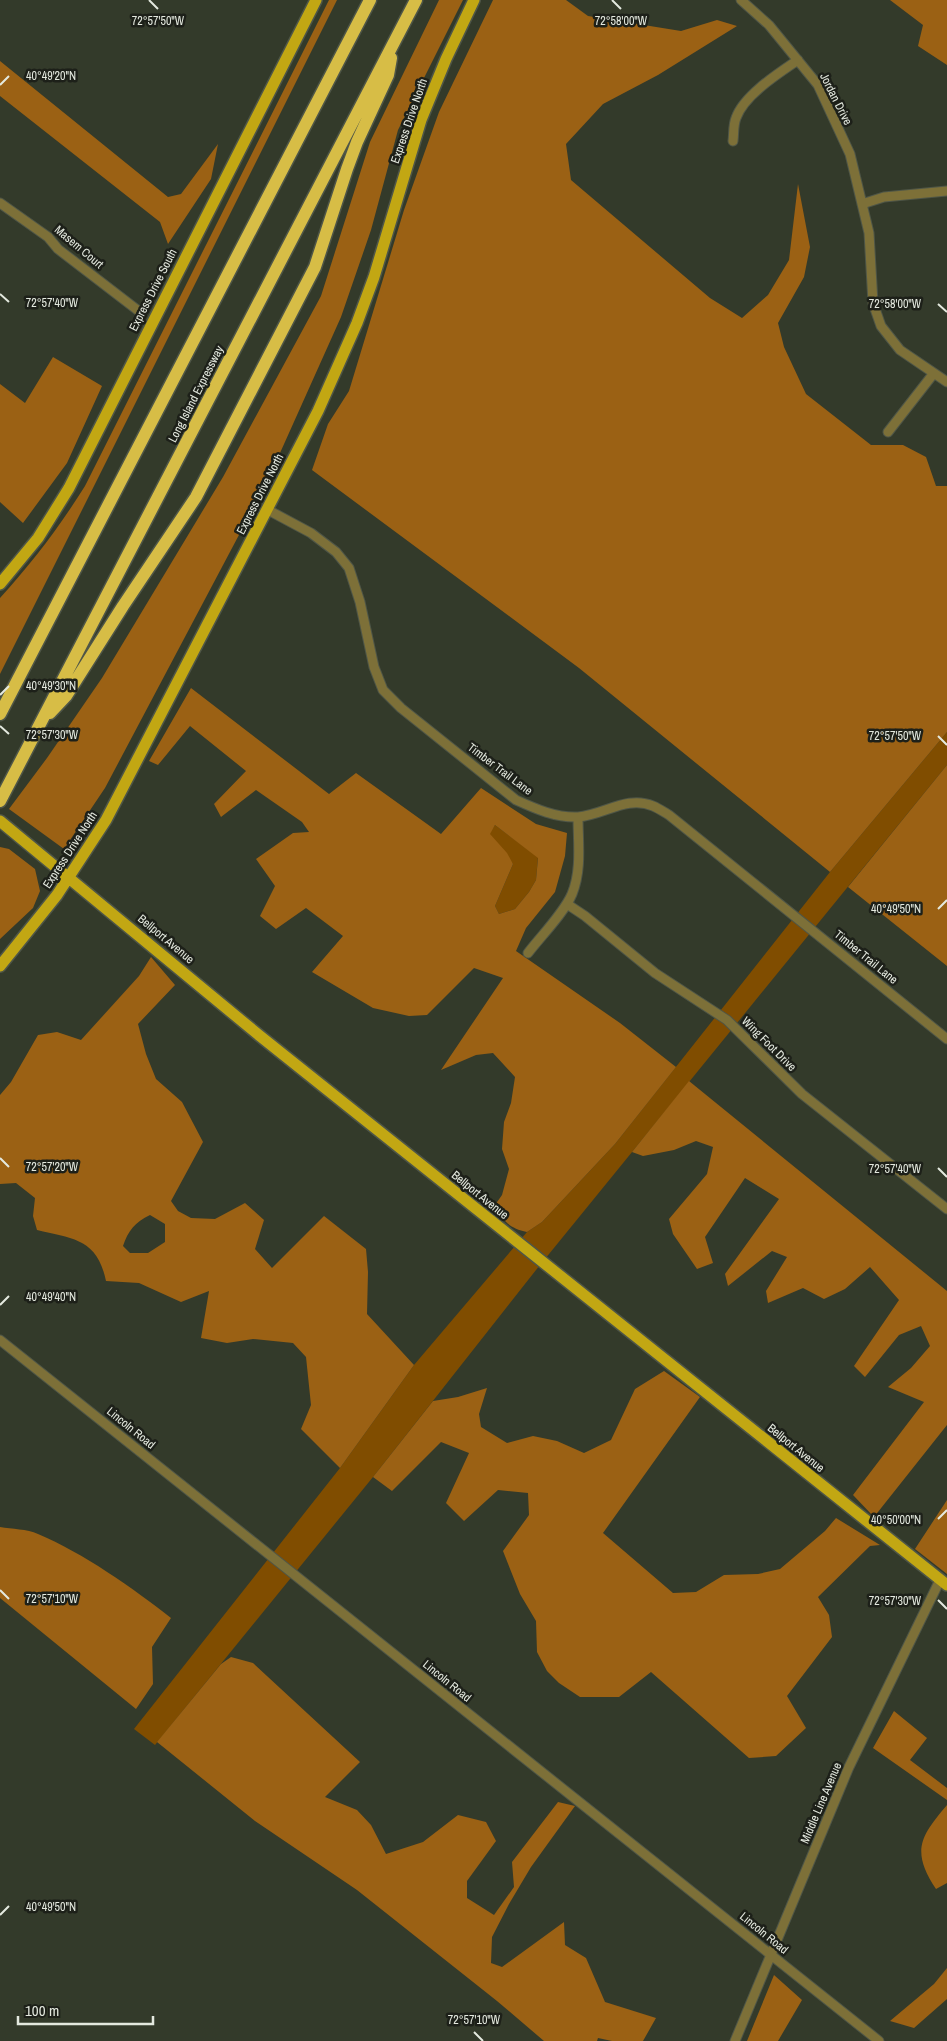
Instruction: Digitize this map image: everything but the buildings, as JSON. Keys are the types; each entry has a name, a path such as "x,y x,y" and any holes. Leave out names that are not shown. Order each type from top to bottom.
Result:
{"highway":[{"name":"Long Island Expressway","path":"0,801 416,0"},
{"path":"0,714 369,2"},
{"path":"40,724 66,696 123,606 196,498 314,267 357,142 388,75 395,41"}],"main road":[{"name":"Express Drive South","path":"0,584 38,538 69,488 316,0"},
{"name":"Express Drive North","path":"0,966 57,896 122,790 318,411 357,323 390,230 421,120 446,59 474,0"},
{"name":"Bellport Avenue","path":"0,821 260,1036 944,1583"}],"street":[{"name":"Jordan Drive","path":"741,0 770,25 818,85 850,154 869,233 873,303 881,326 900,350 947,382"},
{"path":"733,141 736,118 751,97 798,60"},
{"path":"862,204 884,197 947,191"},
{"name":"Masem Court","path":"0,203 48,237 58,249 140,312"},
{"path":"888,432 934,373"},
{"name":"Timber Trail Lane","path":"268,510 311,533 336,552 349,568 360,602 374,667 383,690 401,708 516,800 546,813 578,817 637,802 652,806 669,815 947,1039"},
{"path":"528,953 567,904 573,893 579,864 578,817"},
{"name":"Wing Foot Drive","path":"567,904 585,916 655,973 727,1020 802,1094 947,1209"},
{"name":"Lincoln Road","path":"0,1340 879,2041"},
{"name":"Middle Line Avenue","path":"735,2041 849,1767 944,1583"}],"shaded area":[{"path":"329,0 337,0 0,674 0,598 45,544 85,486"},
{"path":"439,0 463,0 398,130 371,230 341,317 267,482 105,788 64,849 9,809 102,678 223,477 321,296 370,142"},
{"path":"493,0 566,0 588,16 681,31 717,20 737,26 658,75 603,104 566,144 571,180 710,298 742,318 768,295 789,260 798,184 810,247 804,277 778,323 784,347 806,394 871,445 903,445 926,457 936,486 947,486 947,732 830,872 579,668 312,470 328,424 349,391 404,210 439,112"},
{"path":"890,0 947,0 947,65 918,46 923,25"},
{"path":"0,61 168,197 181,194 218,144 211,179 168,244 160,222 0,96"},
{"path":"53,357 102,386 67,463 23,523 0,502 0,384 25,403"},
{"path":"191,688 329,794 356,773 441,834 481,788 536,824 567,833 565,856 555,892 526,928 516,951 620,1023 676,1067 615,1144 542,1222 527,1232 511,1226 504,1220 495,1205 502,1195 509,1169 502,1149 504,1122 511,1103 515,1077 493,1053 476,1055 441,1070 503,978 474,968 427,1015 409,1016 373,1008 312,972 343,936 306,908 276,929 260,916 275,886 256,859 293,833 309,832 302,822 256,790 221,817 214,804 246,771 190,726 158,765 149,761","holes":["495,825 538,858 536,880 529,892 515,909 499,914 495,906 513,864 507,853 490,834"]},
{"path":"947,732 947,765 536,1270 373,1477 155,1745 134,1729 340,1468 414,1365 527,1232 542,1222 615,1144 830,872"},
{"path":"947,765 947,966 848,887"},
{"path":"495,825 538,857 536,880 529,892 515,909 499,914 495,906 513,864 489,834"},
{"path":"0,847 9,849 35,869 40,891 33,908 0,939"},
{"path":"151,957 175,985 138,1024 146,1054 156,1079 182,1102 203,1142 171,1201 178,1211 191,1218 215,1219 245,1203 264,1220 255,1249 272,1268 324,1216 366,1249 368,1272 367,1314 414,1365 340,1468 301,1429 311,1405 306,1357 293,1343 253,1339 227,1343 201,1338 209,1291 181,1302 139,1283 106,1281 102,1267 90,1248 72,1239 37,1230 33,1216 35,1198 16,1183 0,1184 0,1095 11,1082 38,1035 57,1032 81,1040 139,976","holes":["150,1215 165,1224 165,1242 148,1253 130,1253 123,1246 133,1228"]},
{"path":"689,1081 947,1291 947,1425 874,1517 853,1495 924,1402 888,1387 911,1368 930,1346 921,1326 899,1335 865,1377 854,1366 899,1300 870,1267 845,1289 824,1299 803,1288 768,1303 766,1291 787,1257 772,1251 728,1286 725,1274 779,1199 745,1178 705,1237 713,1263 697,1269 673,1234 669,1219 707,1174 713,1147 696,1141 674,1150 643,1156 632,1152"},
{"path":"664,1371 700,1397 603,1533 673,1593 696,1592 724,1575 758,1574 780,1569 825,1531 836,1518 880,1545 870,1546 818,1597 829,1615 832,1637 787,1696 806,1728 776,1756 749,1758 651,1672 619,1697 580,1697 559,1683 547,1671 537,1652 536,1621 520,1594 503,1551 529,1515 528,1493 498,1490 464,1521 446,1503 469,1453 441,1442 392,1491 373,1477 433,1401 458,1397 487,1388 479,1414 481,1427 507,1443 533,1436 557,1441 584,1453 611,1440 635,1389"},
{"path":"947,1500 947,1574 915,1549"},
{"path":"0,1527 34,1532 72,1551 124,1583 171,1618 152,1647 153,1684 136,1709 0,1598"},
{"path":"231,1657 253,1663 360,1762 325,1797 357,1810 371,1825 386,1854 423,1842 458,1815 486,1822 496,1841 467,1881 467,1898 494,1915 514,1887 512,1862 558,1802 575,1806 531,1867 509,1904 492,1937 491,1963 502,1967 564,1922 565,1945 586,1958 605,2002 656,2018 643,2041 612,2041 598,2038 597,2041 544,2041 497,2001 357,1890 255,1821 157,1742 221,1664"},
{"path":"894,1711 927,1738 910,1760 947,1788 947,1800 873,1748"},
{"path":"947,1805 947,1883 936,1889 923,1864 922,1845 930,1826"},
{"path":"947,1968 947,1999 914,2028 890,2021 934,1984"},
{"path":"774,1975 802,2000 778,2041 747,2041"}]}
